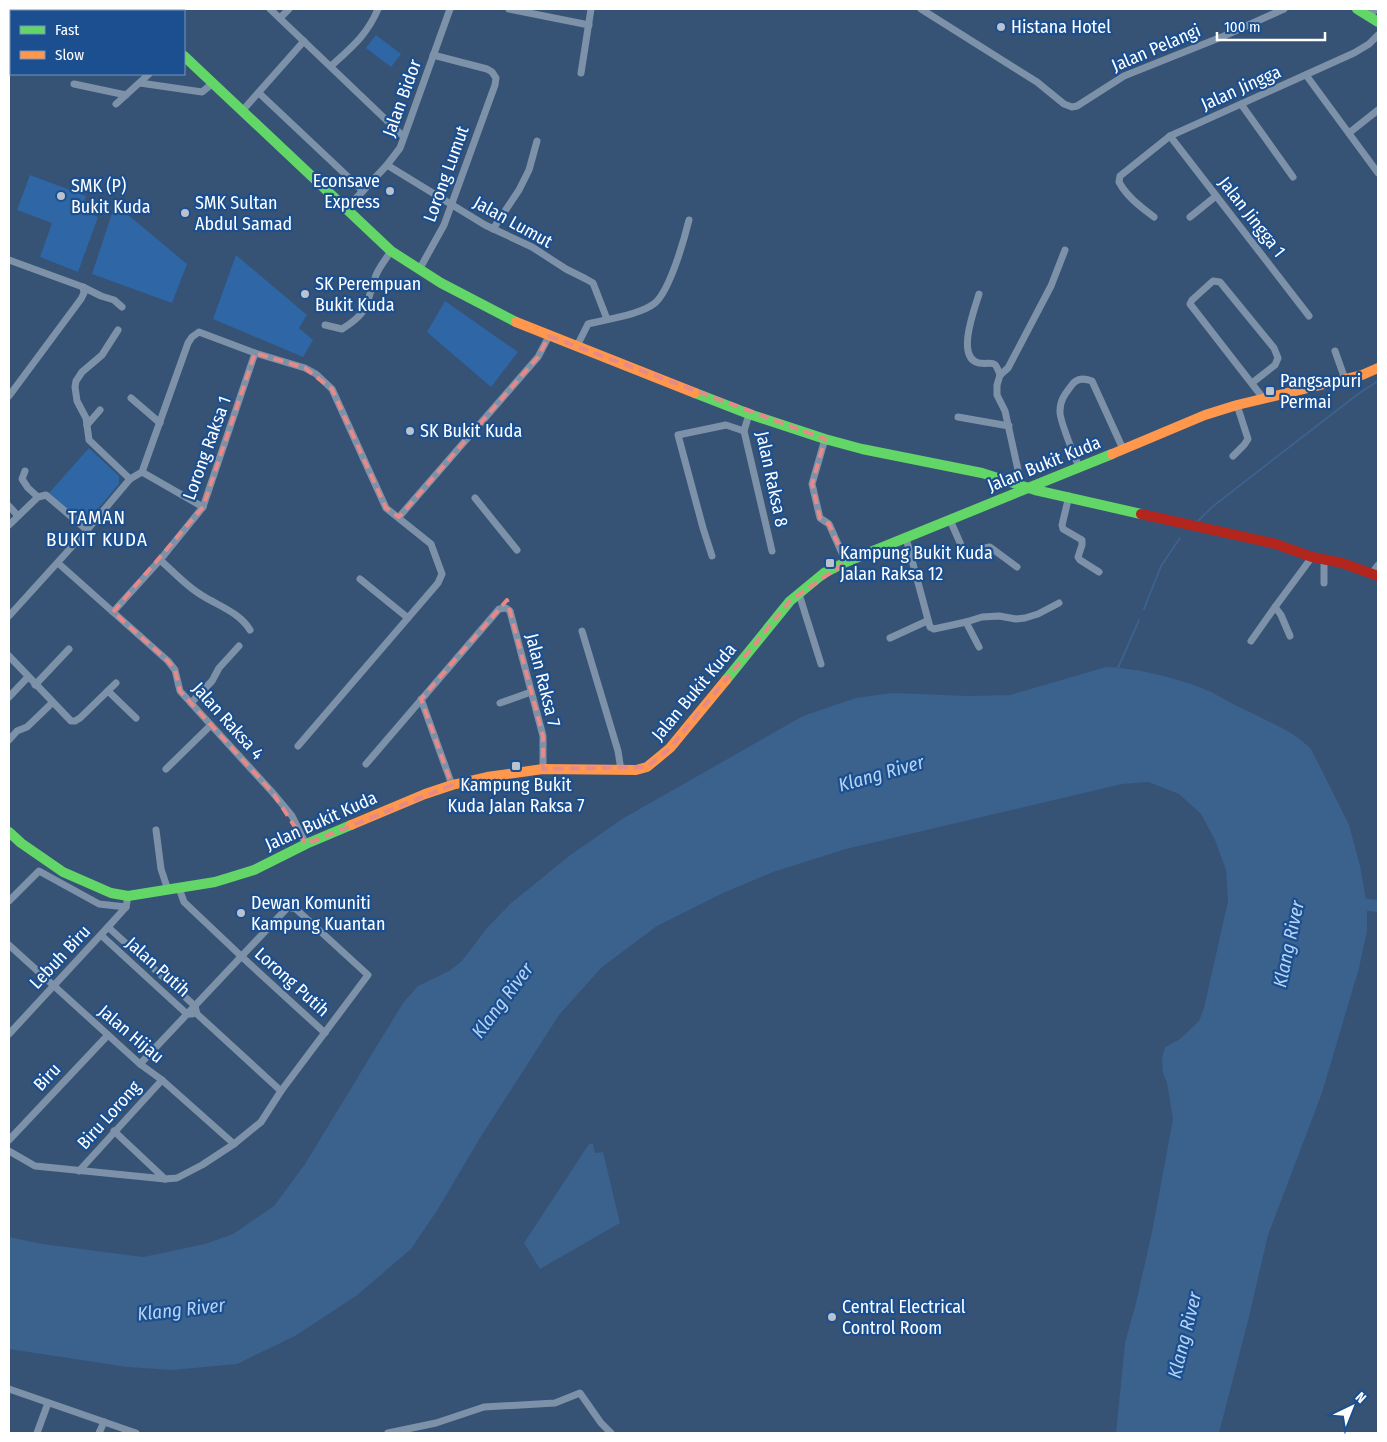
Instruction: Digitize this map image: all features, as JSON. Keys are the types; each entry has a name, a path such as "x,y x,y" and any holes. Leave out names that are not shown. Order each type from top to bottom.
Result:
{"street":[{"path":"270,9 404,136"},
{"path":"280,18 289,9"},
{"path":"331,66 362,38 372,25 378,9"},
{"name":"Jalan Bidor","path":"346,209 387,165 400,148 450,9"},
{"path":"509,9 589,25"},
{"path":"581,73 591,9"},
{"name":"Jalan Pelangi","path":"921,9 1037,82 1064,104 1077,106 1124,76 1224,36 1283,9"},
{"path":"1357,9 1374,15"},
{"name":"Jalan Jingga","path":"1154,218 1122,188 1119,182 1120,176 1170,136 1354,53 1369,44 1378,35"},
{"path":"243,110 304,41"},
{"name":"Lorong Lumut","path":"419,270 444,225 496,78 492,72 486,69 433,55"},
{"path":"185,57 391,251 419,270 510,320 749,414 825,439 862,449 985,474 1020,479 1033,486"},
{"path":"116,104 148,75"},
{"path":"1306,75 1378,173"},
{"path":"140,82 202,92 213,83"},
{"path":"74,84 126,94"},
{"path":"258,93 363,191"},
{"path":"1241,104 1293,177"},
{"path":"1349,133 1378,110"},
{"name":"Jalan Jingga 1","path":"1170,136 1310,316"},
{"path":"493,229 519,190 529,170 537,142"},
{"name":"Jalan Lumut","path":"387,165 493,229 532,247 593,284 607,318"},
{"path":"1190,217 1216,196"},
{"path":"577,346 588,324 632,313 656,302 671,275 690,220"},
{"path":"1020,479 1006,411 997,396 997,385 1000,375 1008,368 1051,286 1065,250"},
{"path":"325,325 342,329 353,322 365,310 377,273 391,251"},
{"path":"9,262 83,287 114,300 122,307"},
{"path":"1252,383 1275,365 1278,358 1274,348 1220,282 1213,281 1190,304 1263,398"},
{"path":"9,396 80,299 84,293 83,287"},
{"path":"979,294 966,342 968,352 974,361 993,363 997,366 1000,375"},
{"path":"118,330 102,355 82,372 74,387 78,401 84,411 89,440 130,479"},
{"path":"9,616 58,563 130,479 142,472 188,343 196,334 203,333 256,353 305,368 316,374 332,389 386,508 431,544 442,574 438,583 298,746"},
{"path":"398,517 538,357 549,336"},
{"path":"1334,351 1345,379"},
{"name":"Lorong Raksa 1","path":"113,612 160,560 203,507 256,353"},
{"name":"Jalan Bukit Kuda","path":"9,832 20,843 63,872 111,893 128,896 215,882 254,870 306,844 425,794 452,785 487,777 543,769 636,770 647,767 670,748 790,601 824,573 846,562 1206,415 1263,398 1362,375 1378,368"},
{"path":"1079,467 1060,413 1062,398 1073,382 1080,379 1086,378 1092,381 1123,449"},
{"path":"130,398 160,423"},
{"path":"1233,456 1248,439 1237,405"},
{"path":"87,425 100,410"},
{"name":"Jalan Raksa 8","path":"749,414 744,431 772,551"},
{"path":"958,417 1009,426"},
{"path":"712,556 702,528 678,435 726,425 744,431"},
{"path":"825,439 812,484 820,518 829,524 846,562"},
{"path":"25,471 22,479 38,497"},
{"path":"142,472 203,507"},
{"path":"1066,473 1057,480 1056,485 1069,496"},
{"path":"985,474 1069,496 1276,544 1312,557 1376,571"},
{"path":"997,478 1009,488 1006,497"},
{"path":"9,525 42,495 48,496 87,530"},
{"path":"1069,496 1062,525 1063,529 1082,540 1078,557 1080,560 1100,572"},
{"path":"476,498 517,550"},
{"path":"9,506 18,516"},
{"path":"950,520 964,554 990,547 1017,567"},
{"path":"906,538 919,581 927,621 930,627 934,629 982,617 1025,618 1038,614 1059,603"},
{"path":"1251,640 1312,557"},
{"path":"1324,559 1324,582"},
{"path":"160,560 202,596 219,603 246,623 250,630"},
{"name":"Jalan Raksa 4","path":"58,563 168,661 175,670 180,691 292,816 306,844"},
{"path":"360,579 408,618"},
{"path":"799,594 822,664"},
{"name":"Jalan Raksa 7","path":"421,699 451,667 499,609 506,608 510,611 543,736 543,769"},
{"path":"1275,608 1281,614 1290,636"},
{"path":"890,638 927,621"},
{"path":"966,622 979,647"},
{"path":"582,631 618,751 621,770"},
{"path":"191,703 212,681 219,668 239,646"},
{"path":"35,685 69,649"},
{"path":"9,656 67,718 75,721 116,683"},
{"path":"9,697 28,677"},
{"path":"108,691 136,718"},
{"path":"500,703 531,692"},
{"path":"366,764 421,699 452,785"},
{"path":"9,740 17,731 27,727 52,703"},
{"path":"166,768 212,725"},
{"path":"156,830 161,869 168,890"},
{"path":"9,901 39,870 99,904 126,907 128,896"},
{"name":"Lorong Putih","path":"179,888 184,902 325,1033"},
{"name":"Lebuh Biru","path":"9,1033 126,907"},
{"path":"9,1151 34,1166 165,1179 177,1178 202,1165 234,1144 261,1122 368,975 296,909 288,907 140,1064"},
{"name":"Jalan Putih","path":"108,927 195,1006 197,1014 282,1091"},
{"name":"Jalan Putih","path":"101,935 187,1014 197,1014"},
{"name":"Jalan Hijau","path":"9,944 140,1064 162,1080 234,1144"},
{"name":"Biru","path":"9,1140 108,1035"},
{"name":"Biru Lorong","path":"78,1171 162,1080"},
{"path":"114,1131 165,1179"},
{"path":"9,1389 136,1433"},
{"path":"388,1433 436,1423 484,1407 555,1403 580,1393 601,1423 611,1433"},
{"path":"37,1433 48,1403"},
{"path":"99,1433 104,1422"}],"highlighted area":[{"path":"549,336 825,439 812,484 820,518 829,524 846,562 790,601 670,748 647,767 543,769 543,736 507,600 421,699 452,785 306,844 273,793 180,691 175,670 168,661 113,612 203,507 255,353 305,368 332,389 386,508 399,517 538,357"}],"shaded area":[{"path":"376,35 401,54 391,67 366,48"},
{"path":"30,175 86,196 81,210 98,217 78,272 40,257 52,223 17,210"},
{"path":"115,204 187,264 172,303 92,274"},
{"path":"236,255 307,315 299,328 313,340 303,357 213,319"},
{"path":"445,301 518,352 491,387 427,332"},
{"path":"89,448 119,476 119,484 84,525 49,493"}],"water":[{"name":"Klang River","path":"1106,667 1145,672 1200,687 1283,729 1305,743 1311,749 1349,825 1360,866 1367,905 1367,931 1359,968 1322,1093 1268,1235 1219,1433 1116,1433 1125,1343 1152,1232 1173,1119 1167,1083 1163,1073 1162,1058 1165,1047 1180,1039 1199,1021 1204,1008 1228,901 1226,870 1215,840 1201,814 1179,794 1148,782 1122,784 846,849 773,872 721,894 657,926 602,967 559,1015 411,1249 356,1296 295,1336 237,1364 173,1370 127,1367 9,1349 9,1237 43,1244 143,1257 205,1244 233,1234 274,1206 305,1164 403,1003 418,986 449,971 461,962 487,928 510,904 569,856 622,819 803,716 856,698 892,693 969,696 1010,695"},
{"path":"589,1144 593,1144 595,1153 603,1152 620,1223 540,1269 524,1243"}],"waterway":[{"path":"1198,521 1212,507 1358,394 1378,381"},
{"path":"1144,609 1161,566 1180,538"},
{"path":"1118,668 1139,620"},
{"path":"1351,903 1378,906"}],"traffic: fast":[{"path":"1357,9 1378,22"},
{"path":"185,57 391,251 441,283 516,322"},
{"path":"695,393 749,414 825,439 862,449 982,473 1035,490 1141,514"},
{"path":"726,680 790,601 824,573 846,562 1112,454"},
{"path":"9,832 21,843 63,872 111,893 128,896 215,882 254,870 306,844 351,825"}],"traffic: slow":[{"path":"516,322 695,393"},
{"path":"1112,454 1205,415 1237,405 1362,375 1378,368"},
{"path":"351,825 425,794 452,785 487,777 543,769 636,770 647,767 670,748 726,680"}],"traffic: jam":[{"path":"1141,514 1276,544 1312,557 1342,563 1378,576"}],"place":[{"name":"Histana Hotel","path":"1001,27"},
{"name":"Econsave Express","path":"390,191"},
{"name":"SMK (P) Bukit Kuda","path":"61,196"},
{"name":"SMK Sultan Abdul Samad","path":"185,213"},
{"name":"SK Perempuan Bukit Kuda","path":"305,294"},
{"name":"Pangsapuri Permai","path":"1270,391"},
{"name":"SK Bukit Kuda","path":"410,431"},
{"name":"Kampung Bukit Kuda Jalan Raksa 12","path":"830,563"},
{"name":"Kampung Bukit Kuda Jalan Raksa 7","path":"516,766"},
{"name":"Dewan Komuniti Kampung Kuantan","path":"241,913"},
{"name":"Central Electrical Control Room","path":"832,1317"}],"district":[{"name":"TAMAN BUKIT KUDA","path":"97,528"}]}
